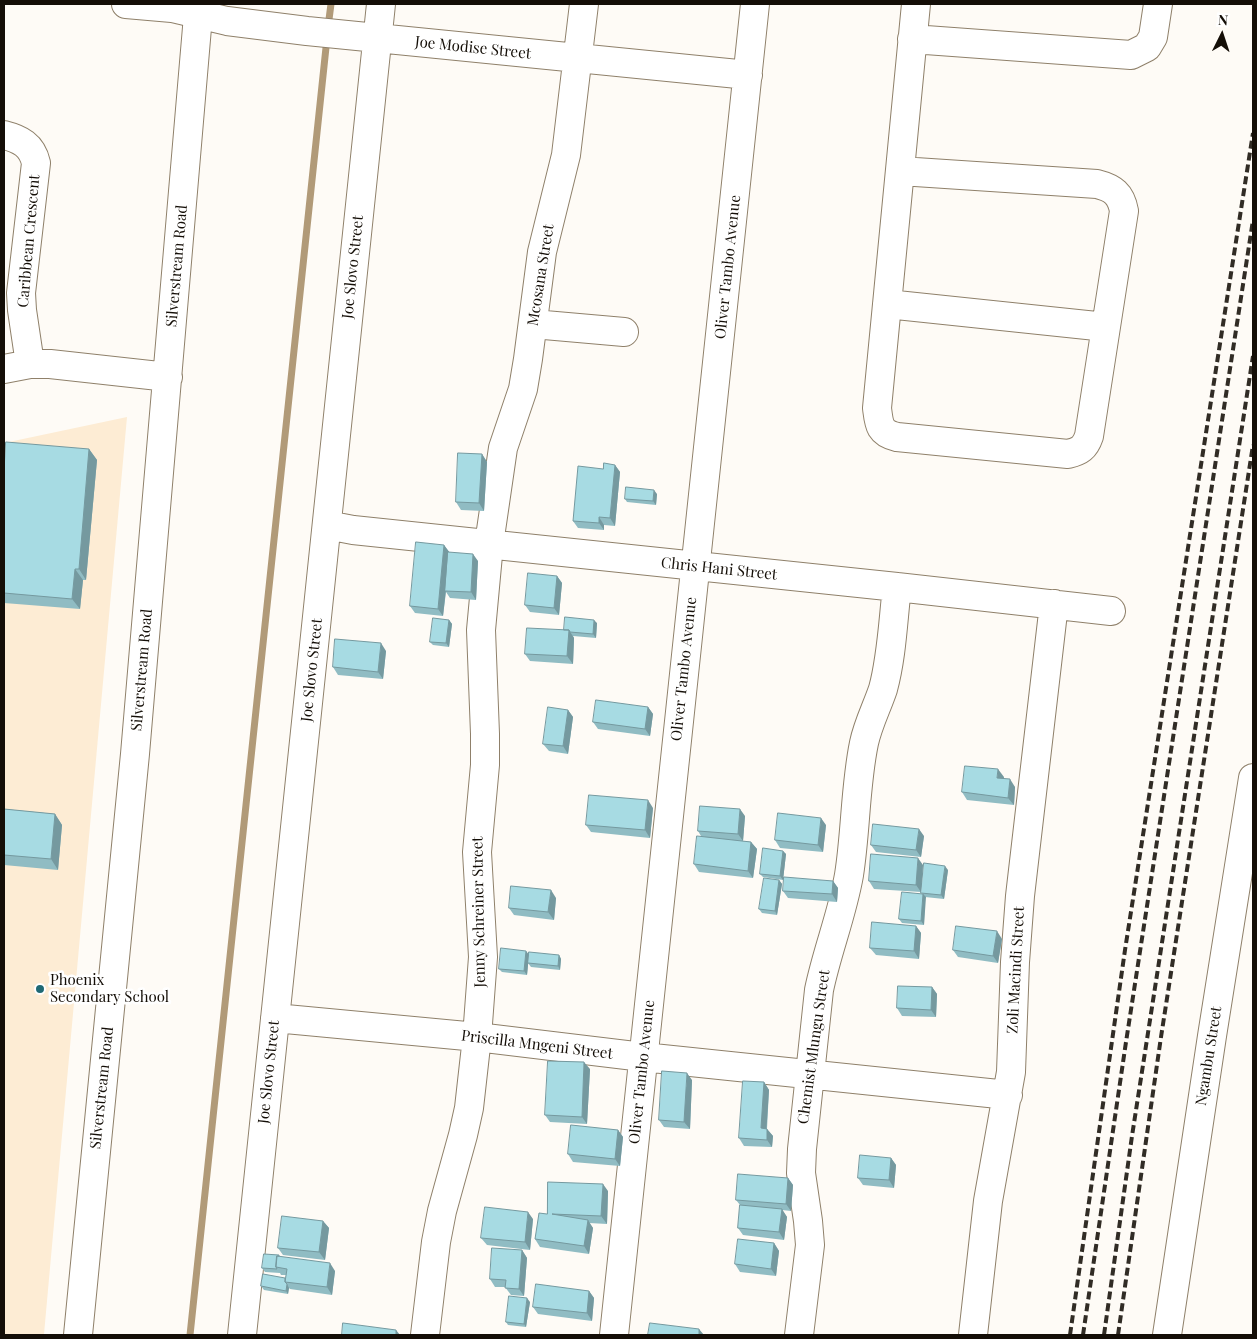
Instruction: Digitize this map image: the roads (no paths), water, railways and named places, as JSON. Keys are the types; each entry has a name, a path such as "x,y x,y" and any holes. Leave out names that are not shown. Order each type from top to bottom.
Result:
{"street":[{"name":"Joe Modise Street","path":"126,4 199,9 227,21 307,31 748,75"},
{"name":"Joe Slovo Street","path":"242,1335 380,4"},
{"name":"Mcosana Street","path":"489,544 503,448 523,388 542,252 566,155 584,4"},
{"name":"Oliver Tambo Avenue","path":"614,1335 755,4"},
{"path":"900,170 1097,184 1108,187 1118,194 1124,211 1089,436 1086,445 1079,451 1068,454 897,437 887,435 879,424 877,408 916,4"},
{"path":"912,39 1130,55 1147,47 1153,37 1158,4"},
{"name":"Silverstream Road","path":"78,1335 135,754 199,9"},
{"name":"Caribbean Crescent","path":"4,135 17,139 28,146 34,154 36,163 21,293 30,364"},
{"path":"887,304 1106,327"},
{"path":"533,324 624,332"},
{"path":"4,369 30,364 50,364 168,377"},
{"name":"Chris Hani Street","path":"327,525 352,530 1111,611"},
{"name":"Jenny Schreiner Street","path":"425,1335 436,1242 442,1211 464,1135 477,1037 482,957 477,852 485,765 481,630 489,544"},
{"name":"Chemist Mlungu Street","path":"799,1335 810,1245 801,1173 803,1133 819,990 823,969 840,918 847,882 861,756 886,672 897,587"},
{"name":"Zoli Macindi Street","path":"973,1335 987,1209 1011,1072 1015,962 1020,896 1054,604"},
{"name":"Ngambu Street","path":"1167,1335 1204,1084 1253,778"},
{"name":"Priscilla Mngeni Street","path":"275,1018 477,1037 643,1057 1008,1095"}],"waterway":[{"path":"328,27 331,4"},
{"path":"190,1335 327,38"}],"railway":[{"path":"1070,1335 1125,950 1253,133"},
{"path":"1083,1335 1126,1042 1253,220"},
{"path":"1104,1335 1132,1136 1253,356"},
{"path":"1118,1335 1161,1037 1253,445"}],"place":[{"name":"Phoenix Secondary School","path":"40,989"}]}
